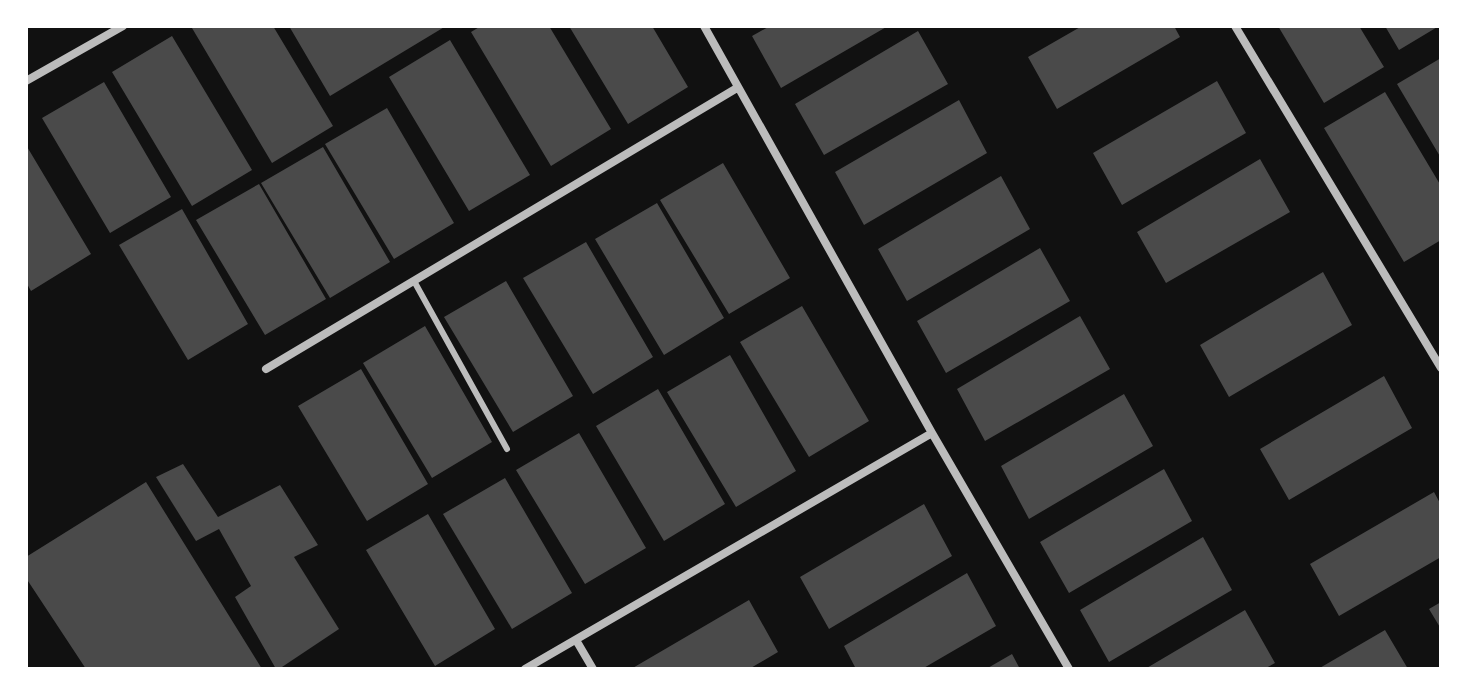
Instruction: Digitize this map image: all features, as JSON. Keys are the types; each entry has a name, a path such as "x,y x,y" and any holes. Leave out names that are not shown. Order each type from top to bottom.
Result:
{"street":[{"path":"26,81 123,26"},
{"path":"704,26 932,433 1069,669"},
{"path":"1235,26 1441,368"},
{"path":"266,369 737,88"},
{"path":"525,669 932,433"},
{"path":"576,640 593,669"}],"lane":[{"path":"414,281 507,449"}],"building":[{"path":"273,26 333,126 272,163 192,28"},
{"path":"289,26 446,26 330,96"},
{"path":"481,26 549,26 611,129 551,166 471,32"},
{"path":"569,26 652,26 688,87 628,124"},
{"path":"770,26 888,26 781,88 752,36"},
{"path":"1082,26 1174,26 1180,37 1057,109 1028,57"},
{"path":"1278,26 1359,26 1384,67 1324,103"},
{"path":"1385,26 1439,26 1399,50"},
{"path":"918,31 948,84 824,155 795,104"},
{"path":"172,36 252,170 192,206 112,72"},
{"path":"450,40 530,175 469,211 389,77"},
{"path":"1441,58 1441,158 1397,84"},
{"path":"1217,81 1246,133 1122,205 1093,153"},
{"path":"104,82 171,197 110,233 42,118"},
{"path":"1385,92 1441,186 1441,240 1404,262 1324,128"},
{"path":"959,100 987,153 864,225 835,172"},
{"path":"387,108 454,223 394,259 325,144"},
{"path":"26,145 91,254 31,291 26,282"},
{"path":"323,147 390,262 330,298 261,183"},
{"path":"1260,159 1290,212 1166,283 1137,232"},
{"path":"723,163 790,278 729,314 660,200"},
{"path":"1001,176 1030,229 907,301 878,249"},
{"path":"259,184 326,299 265,335 196,220"},
{"path":"657,203 724,318 664,355 595,239"},
{"path":"182,209 248,324 188,360 119,245"},
{"path":"586,242 653,357 593,394 523,278"},
{"path":"1040,248 1070,301 946,373 917,321"},
{"path":"1323,272 1352,325 1229,397 1200,345"},
{"path":"506,281 573,396 513,432 444,317"},
{"path":"802,306 869,421 809,457 740,342"},
{"path":"1080,316 1110,369 985,441 957,389"},
{"path":"425,326 492,442 432,478 363,363"},
{"path":"730,355 796,471 736,507 667,392"},
{"path":"361,369 428,484 367,521 298,406"},
{"path":"1384,376 1412,428 1289,500 1260,449"},
{"path":"658,389 725,504 664,541 596,426"},
{"path":"1124,394 1153,446 1029,519 1001,466"},
{"path":"579,433 646,548 585,584 516,470"},
{"path":"183,464 218,517 280,485 318,545 294,557 339,629 276,669 235,597 251,586 219,529 196,541 156,477"},
{"path":"1164,469 1192,521 1069,593 1040,542"},
{"path":"505,478 572,593 512,629 443,514"},
{"path":"146,482 262,669 86,669 26,578 26,557"},
{"path":"1434,492 1441,505 1441,557 1339,616 1310,564"},
{"path":"924,504 952,556 829,629 800,577"},
{"path":"428,514 495,629 435,666 366,550"},
{"path":"1203,537 1232,590 1109,662 1080,610"},
{"path":"967,573 996,626 922,669 856,669 844,646"},
{"path":"749,600 778,652 749,669 631,669"},
{"path":"1441,602 1441,629 1429,609"},
{"path":"1245,610 1275,663 1264,669 1145,669"},
{"path":"1385,630 1408,669 1318,669"},
{"path":"1012,654 1020,669 986,669"}]}
